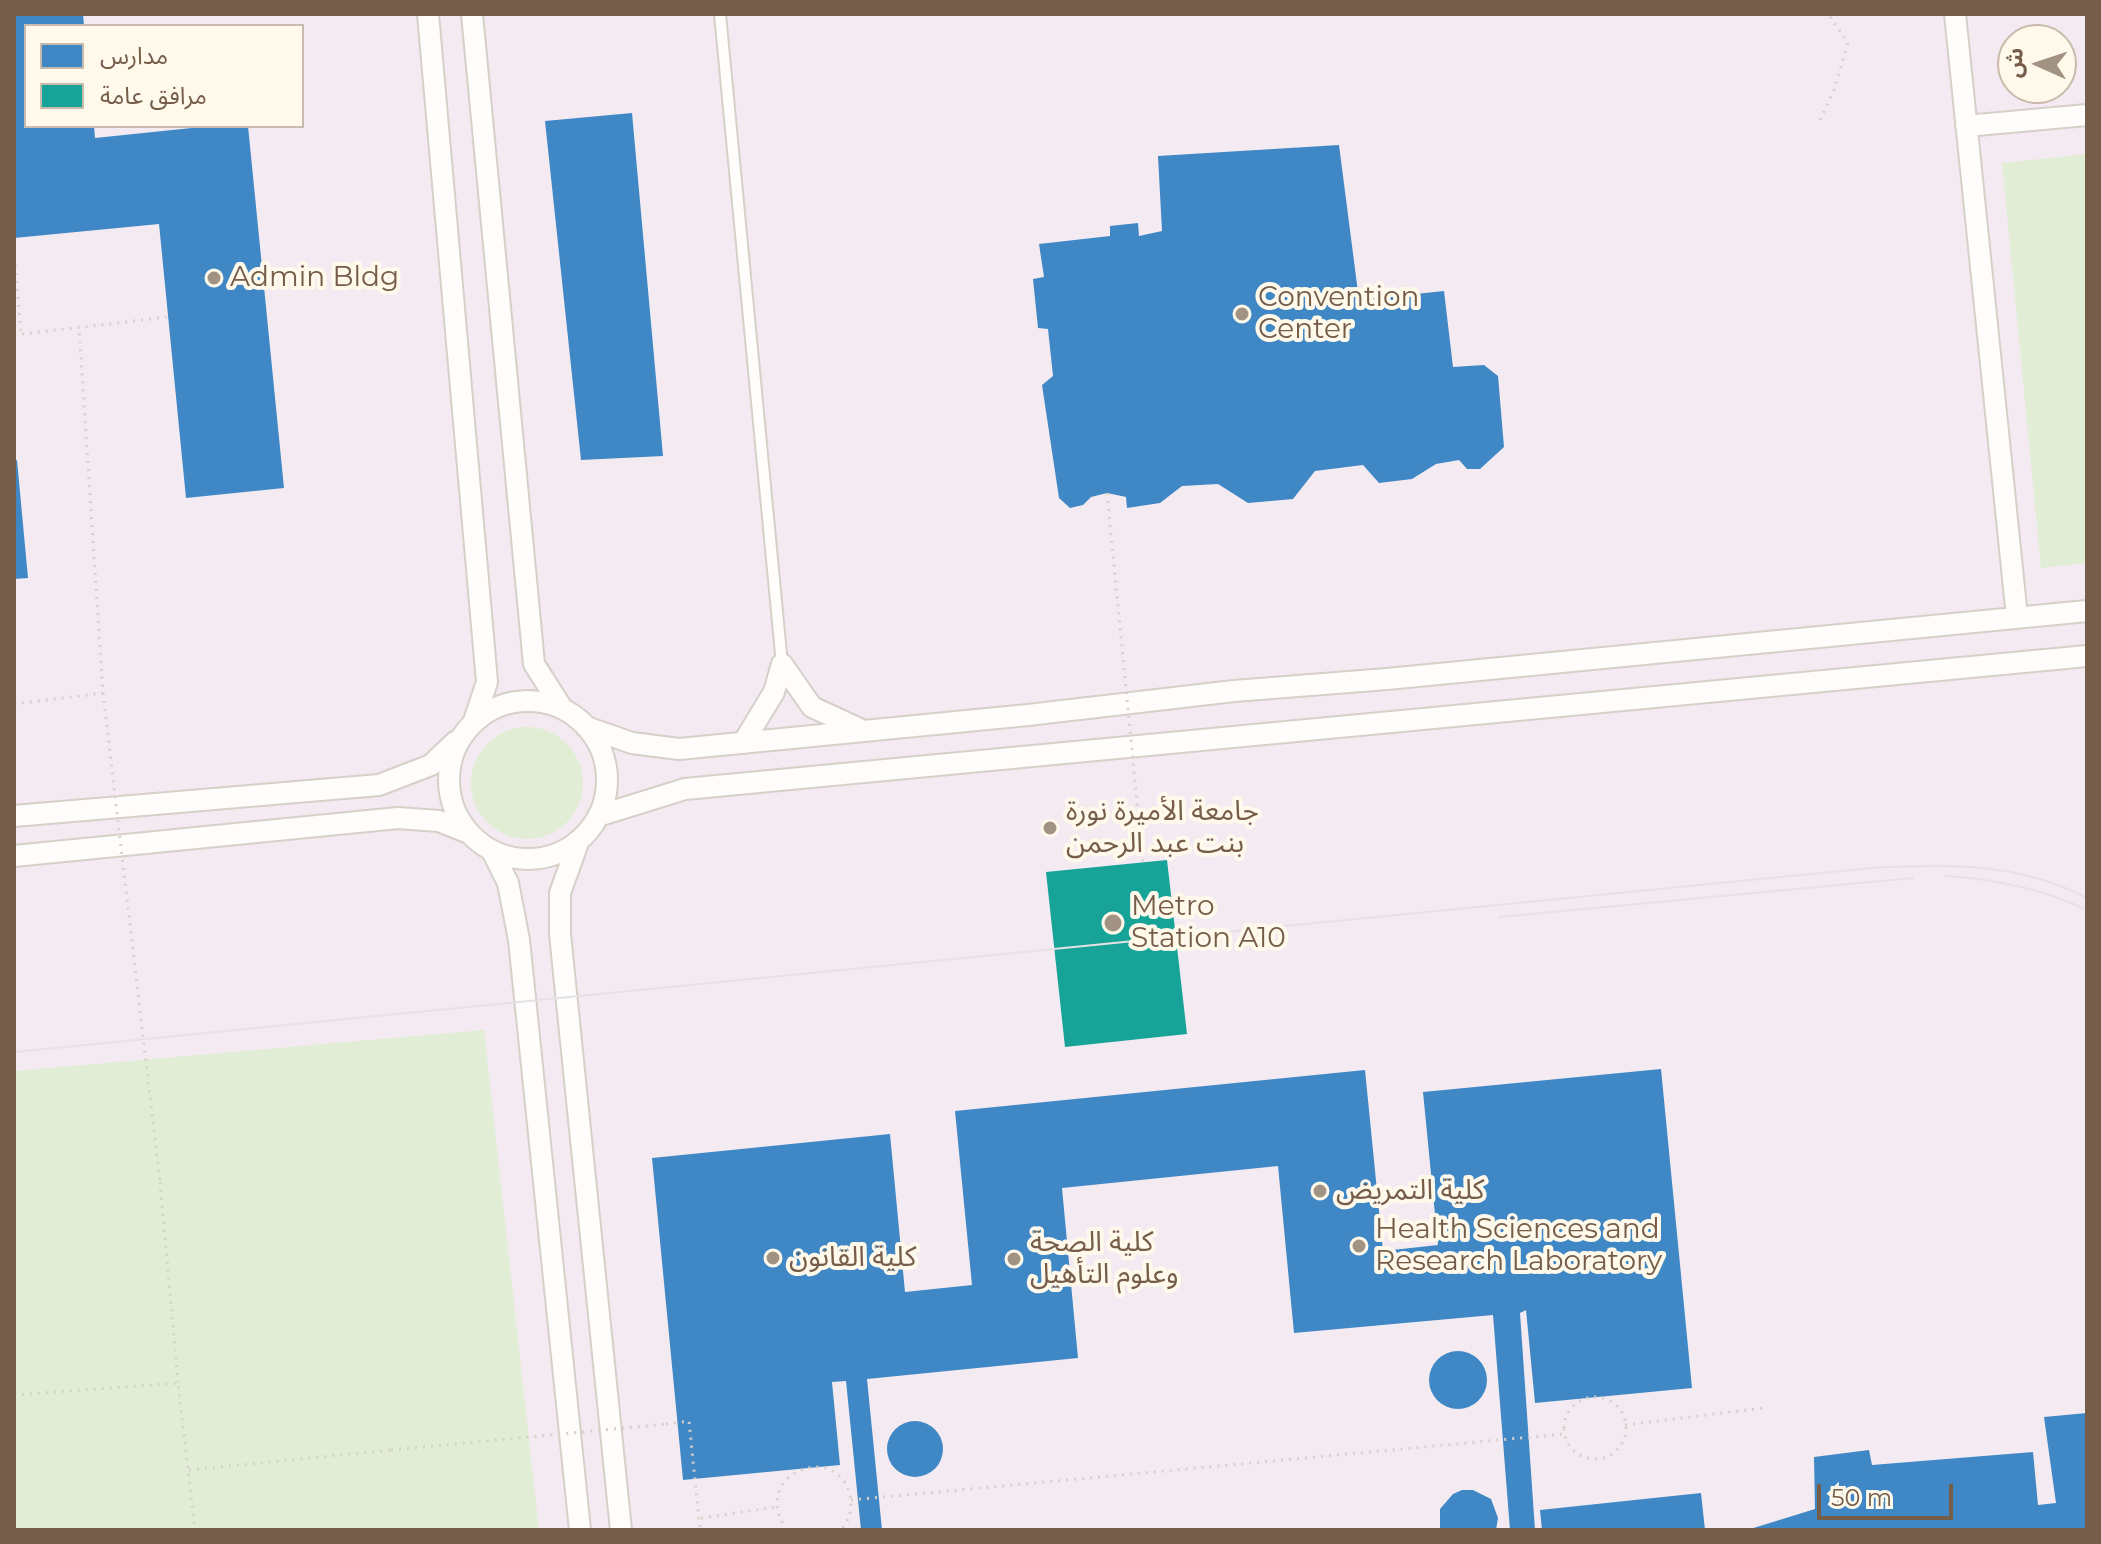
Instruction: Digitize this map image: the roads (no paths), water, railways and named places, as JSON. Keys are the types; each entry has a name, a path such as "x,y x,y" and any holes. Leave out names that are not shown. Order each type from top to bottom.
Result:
{"street":[{"path":"428,14 487,682 469,727 452,758 448,784 454,811 469,833"},
{"path":"14,856 398,818 439,821 469,833 492,851 514,858 537,859 560,853 579,840 598,816 605,794 606,770 599,747 586,727 562,708 534,664 472,14"},
{"path":"1955,14 2017,617"},
{"path":"1966,126 2087,115"},
{"path":"586,727 632,743 679,749 1234,691 1403,678 2087,611"},
{"path":"598,816 685,789 2087,656"},
{"path":"782,664 812,707 864,731"},
{"path":"743,743 774,692 782,664"},
{"path":"14,816 379,785 431,765 469,727 494,708 516,701 540,701 562,708"},
{"path":"579,840 560,893 560,934 621,1530"},
{"path":"492,851 508,883 519,940 580,1530"}],"lane":[{"path":"720,14 782,664"}],"tram line":[{"path":"14,1052 1871,868 1981,868 2035,878 2087,898"},
{"path":"1945,876 2018,886 2087,910"},
{"path":"1499,917 1913,878"}],"place":[{"name":"Admin Bldg","path":"214,278"},
{"name":"Convention Center","path":"1242,314"},
{"name":"جامعة الأميرة نورة بنت عبد الرحمن","path":"1050,828"},
{"name":"Metro Station A10","path":"1113,923"},
{"name":"كلية التمريض","path":"1320,1191"},
{"name":"Health Sciences and Research Laboratory","path":"1359,1246"},
{"name":"كلية القانون","path":"773,1258"},
{"name":"كلية الصحة وعلوم التأهيل","path":"1014,1259"}]}
